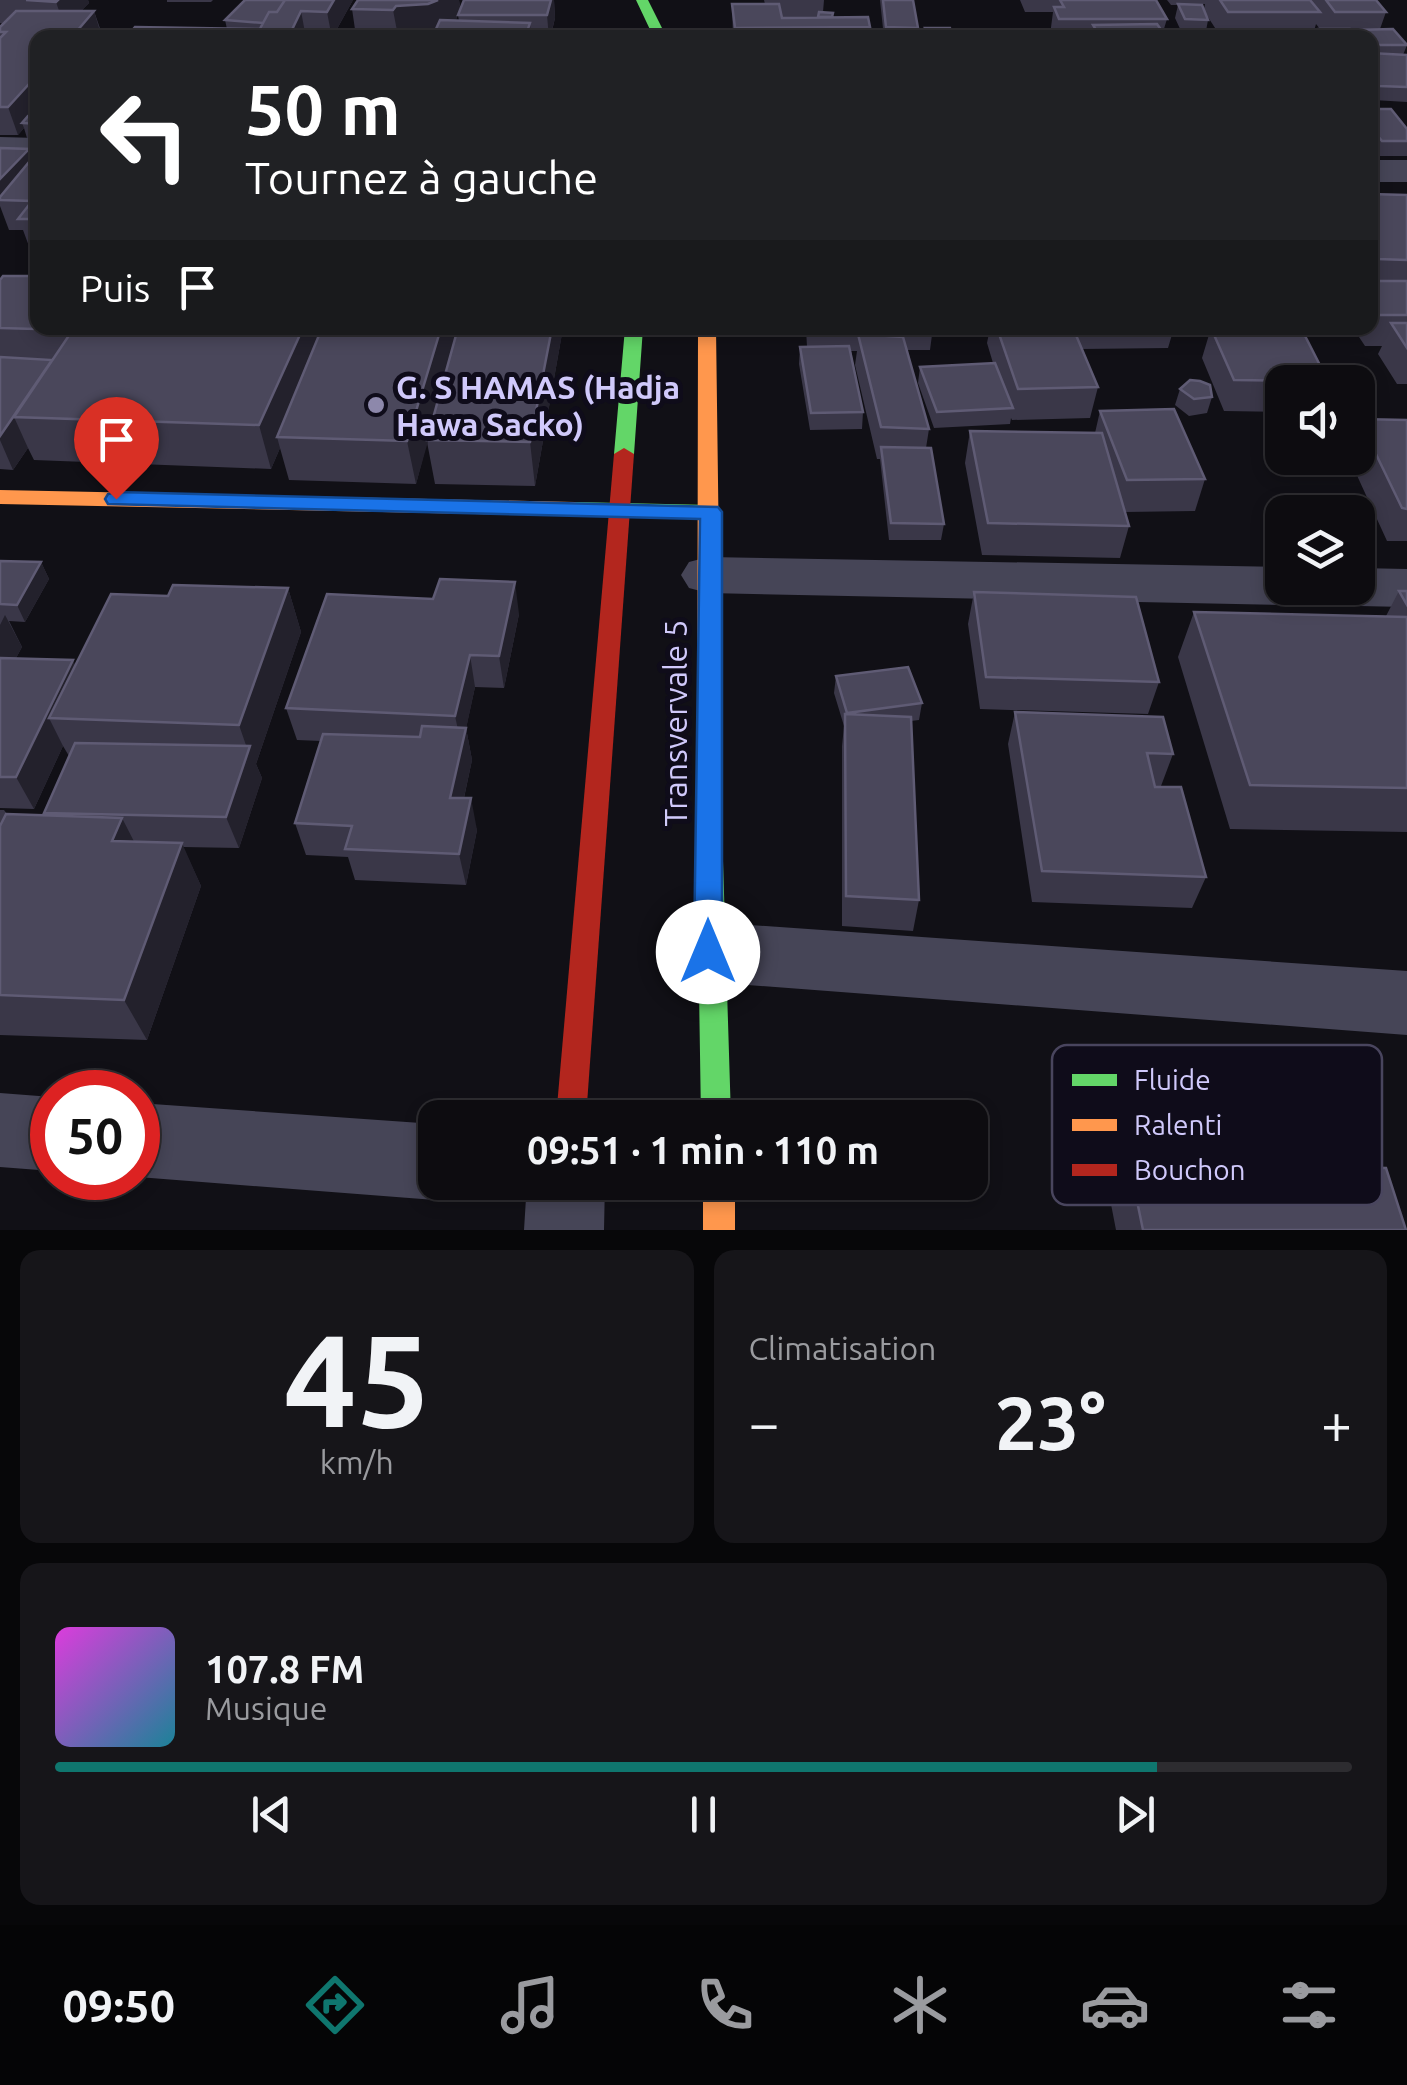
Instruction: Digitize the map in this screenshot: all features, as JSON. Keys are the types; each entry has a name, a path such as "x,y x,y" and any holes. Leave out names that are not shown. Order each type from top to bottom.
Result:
{"street":[{"path":"642,0 657,30"},
{"path":"0,148 30,149"},
{"path":"1378,171 1407,171"},
{"path":"571,1100 616,510 633,335"},
{"name":"Transvervale 5","path":"707,335 711,512 708,952 715,1100"},
{"path":"0,496 711,512"},
{"path":"708,575 1265,586"},
{"path":"1375,588 1407,588"},
{"path":"708,952 1407,1003"},
{"path":"0,1130 30,1132"},
{"path":"160,1142 418,1161"},
{"path":"564,1230 565,1200"},
{"path":"718,1200 719,1230"}],"building":[{"path":"245,0 285,0 277,12 269,12 263,23 225,20"},
{"path":"285,0 334,0 327,12 301,11 292,30 259,30 269,12 277,12"},
{"path":"358,0 438,0 396,6 393,10 352,9"},
{"path":"464,0 551,0 547,15 458,15"},
{"path":"883,0 913,0 918,28 886,27"},
{"path":"1060,0 1156,0 1167,19 1059,19 1054,7 1064,7"},
{"path":"1220,0 1310,0 1320,12 1228,12"},
{"path":"1326,0 1376,0 1386,12 1335,12"},
{"path":"732,4 779,4 782,18 868,17 870,27 735,28"},
{"path":"1178,4 1202,5 1208,20 1185,19"},
{"path":"16,11 94,11 78,30 30,30 30,83 8,107 0,107 0,38 6,32 0,32 0,27"},
{"path":"819,12 833,13 832,17 818,17"},
{"path":"440,20 530,23 528,30 436,30"},
{"path":"1157,24 1161,30 1096,30 1093,25"},
{"path":"135,27 258,29 257,30 133,30"},
{"path":"1393,29 1407,45 1378,45 1378,30 1355,30"},
{"path":"1378,53 1407,55 1407,87 1379,86"},
{"path":"1378,109 1391,109 1407,129 1407,141 1382,141 1378,136"},
{"path":"0,148 29,149 0,179"},
{"path":"30,161 30,201 0,197"},
{"path":"1378,194 1407,195 1407,260 1378,259"},
{"path":"30,204 30,219 18,219"},
{"path":"3,276 30,276 30,329 0,328"},
{"path":"1378,281 1407,281 1407,315 1378,315"},
{"path":"1391,323 1407,323 1407,348"},
{"path":"69,335 300,335 259,425 14,417"},
{"path":"319,335 439,335 407,441 277,437"},
{"path":"456,335 551,335 530,442 427,440"},
{"path":"858,335 903,337 929,429 881,427"},
{"path":"999,335 1076,335 1098,387 1018,389"},
{"path":"1214,335 1305,335 1320,365 1265,365 1265,380 1234,380"},
{"path":"849,346 863,412 811,413 800,347"},
{"path":"0,357 52,360 0,436"},
{"path":"995,363 1013,408 937,412 920,367"},
{"path":"1190,380 1210,385 1212,397 1194,399 1180,389"},
{"path":"1174,409 1205,479 1127,480 1100,411"},
{"path":"1375,419 1407,420 1407,509 1402,508 1375,452"},
{"path":"970,431 1102,433 1129,526 988,523"},
{"path":"881,447 931,448 944,524 891,523"},
{"path":"0,561 41,562 17,605 0,604"},
{"path":"440,579 515,582 499,656 470,655 455,716 286,708 327,594 433,599"},
{"path":"173,585 288,588 239,725 49,718 111,594 168,596"},
{"path":"974,592 1136,597 1159,682 986,677"},
{"path":"1194,612 1407,617 1407,788 1250,785"},
{"path":"0,658 73,660 16,777 0,777"},
{"path":"908,667 922,703 847,713 836,676"},
{"path":"1015,712 1163,717 1173,754 1147,753 1155,787 1181,787 1206,877 1042,871"},
{"path":"845,714 911,717 919,900 846,896"},
{"path":"422,726 466,728 450,798 471,798 459,854 345,849 352,826 295,823 323,734 420,737"},
{"path":"75,743 250,746 226,817 44,813"},
{"path":"6,814 122,818 112,841 182,843 124,1000 0,995 0,826"},
{"path":"1382,1168 1386,1168 1406,1230 1143,1230 1138,1205 1382,1205"}],"traffic: fast":[{"path":"642,0 657,30"},
{"path":"624,454 633,335"},
{"path":"575,509 711,512"},
{"path":"710,861 716,1100"}],"traffic: slow":[{"path":"707,335 710,861"},
{"path":"0,497 575,509"},
{"path":"719,1200 719,1230"}],"traffic: jam":[{"path":"572,1100 624,454"}],"place":[{"name":"G. S HAMAS (Hadja Hawa Sacko)","path":"376,405"}],"route":[{"path":"116,499 711,512 708,952"}]}
